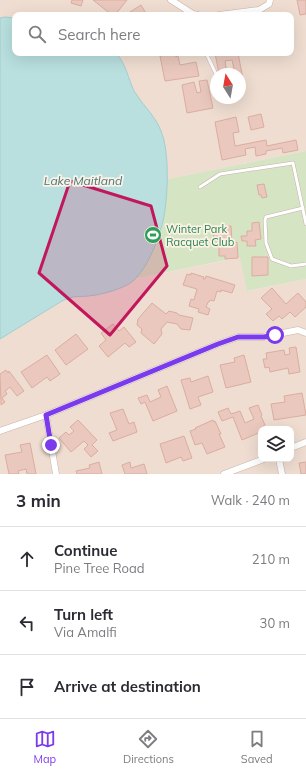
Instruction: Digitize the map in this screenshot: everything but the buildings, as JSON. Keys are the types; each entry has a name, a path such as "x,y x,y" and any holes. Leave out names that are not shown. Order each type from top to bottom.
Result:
{"street":[{"path":"171,0 191,12"},
{"path":"243,12 259,10 269,4 270,0"},
{"path":"0,432 46,415 238,337 264,337 298,330 306,333"},
{"path":"46,415 56,474"},
{"path":"294,447 306,442"},
{"path":"224,474 258,461"},
{"path":"280,462 282,474"}],"lane":[{"path":"207,56 213,68"},
{"path":"200,187 220,174 293,163 306,224"},
{"path":"303,208 266,217 266,244 272,259 291,266 306,264"}],"highlighted area":[{"path":"70,181 151,206 167,266 110,335 39,273"}],"shaded area":[{"path":"0,0 306,0 306,151 0,213"},
{"path":"241,257 248,291 306,279 306,474 0,474 0,307"}],"green space":[{"name":"Winter Park Racquet Club","path":"306,151 306,279 247,291 240,257 0,307 0,213"}],"water":[{"name":"Lake Maitland","path":"0,18 12,18 12,56 118,56 125,66 134,91 155,119 161,131 166,151 167,176 165,212 161,229 155,247 146,265 135,279 125,286 109,292 66,299 0,339"}],"place":[{"name":"Winter Park Racquet Club","path":"153,235"}],"route":[{"path":"51,445 46,415 238,337 264,337 275,335"}]}
